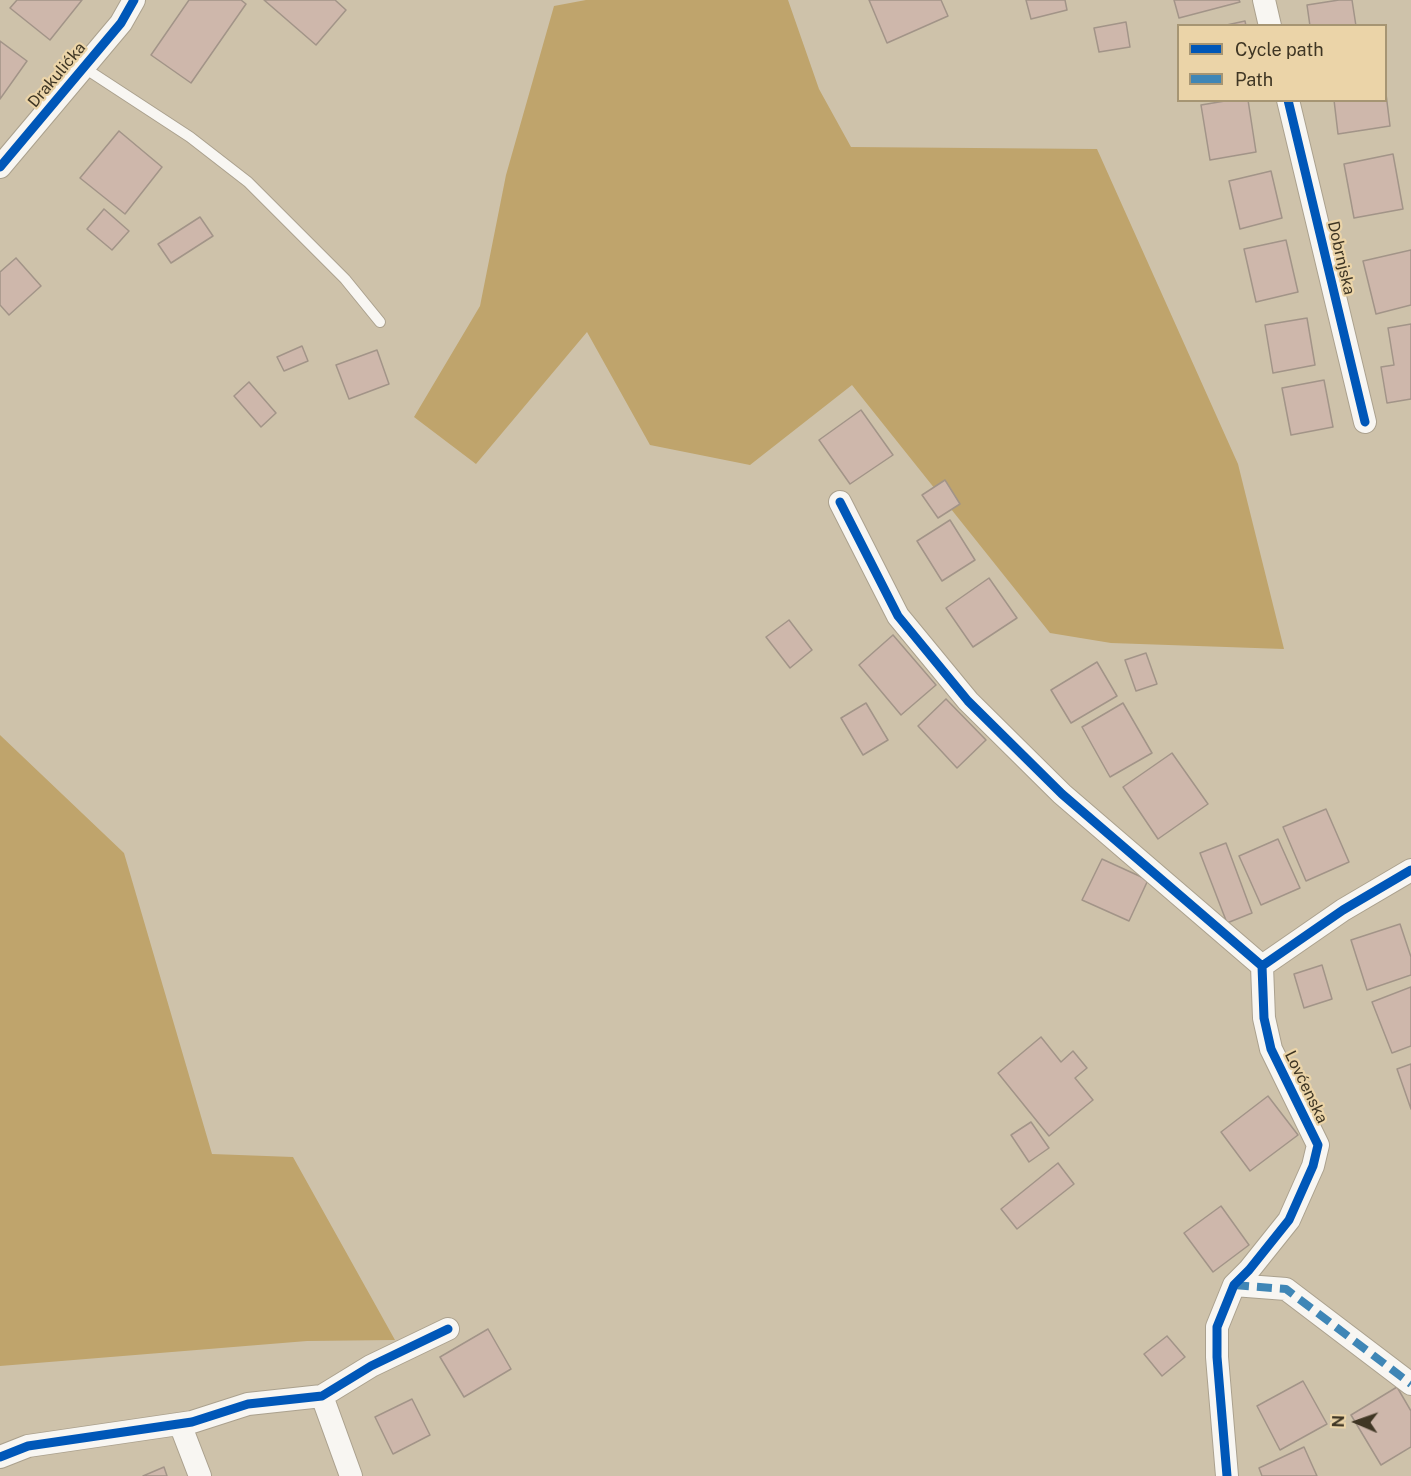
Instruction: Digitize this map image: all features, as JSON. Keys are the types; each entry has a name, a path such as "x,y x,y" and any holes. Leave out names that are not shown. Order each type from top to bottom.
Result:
{"street":[{"name":"Drakulićka","path":"0,167 121,23 134,0"},
{"path":"1264,0 1270,24"},
{"name":"Dobrnjska","path":"1288,102 1365,422"},
{"path":"840,501 898,616 968,701 1062,794 1262,966 1343,910 1411,870"},
{"name":"Lovćenska","path":"1227,1476 1217,1357 1217,1327 1234,1285 1289,1220 1313,1167 1318,1145 1270,1049 1264,1018 1262,966"},
{"path":"1234,1285 1286,1289 1411,1384"},
{"path":"0,1457 28,1446 192,1422 248,1404 322,1396 371,1366 447,1329"},
{"path":"322,1396 351,1476"},
{"path":"180,1424 200,1476"}],"lane":[{"path":"83,68 190,137 248,182 345,279 380,322"}],"shaded area":[{"path":"586,0 788,0 819,89 851,147 1097,149 1238,464 1284,649 1111,643 1050,633 852,385 750,465 650,445 587,332 476,464 414,417 480,306 506,175 554,6"},
{"path":"0,735 124,853 212,1154 293,1157 395,1340 307,1341 0,1366"}],"building":[{"path":"17,0 82,0 50,40 10,8"},
{"path":"189,0 241,0 246,4 191,83 151,55"},
{"path":"264,0 335,0 346,10 316,45"},
{"path":"869,0 941,0 948,16 887,43"},
{"path":"1026,0 1065,0 1067,10 1031,19"},
{"path":"1174,0 1239,0 1240,2 1179,18"},
{"path":"1352,0 1356,24 1310,24 1307,5"},
{"path":"1126,22 1130,47 1099,52 1094,28"},
{"path":"0,41 27,61 0,99"},
{"path":"1219,102 1248,102 1256,152 1210,160 1201,105"},
{"path":"1334,102 1387,102 1390,126 1338,134"},
{"path":"119,131 162,167 125,214 80,178"},
{"path":"1393,154 1403,209 1354,218 1344,164"},
{"path":"1271,171 1282,218 1240,229 1229,181"},
{"path":"104,209 129,231 112,250 87,229"},
{"path":"200,217 213,236 171,263 158,244"},
{"path":"1286,240 1298,292 1256,302 1244,249"},
{"path":"1411,250 1411,305 1376,314 1363,261"},
{"path":"16,258 41,286 9,315 0,305 0,272"},
{"path":"1307,318 1315,365 1273,373 1265,325"},
{"path":"1411,324 1411,399 1387,403 1381,367 1394,365 1388,328"},
{"path":"302,346 308,361 284,371 277,357"},
{"path":"377,350 389,384 349,399 336,365"},
{"path":"1324,380 1333,427 1291,435 1282,388"},
{"path":"249,382 276,413 261,427 234,396"},
{"path":"861,410 893,455 850,484 819,440"},
{"path":"945,480 960,504 938,518 922,495"},
{"path":"950,520 975,560 942,581 917,541"},
{"path":"989,578 1017,618 973,647 946,608"},
{"path":"789,620 812,650 790,668 766,637"},
{"path":"893,635 936,685 901,715 859,665"},
{"path":"1146,653 1157,684 1136,691 1125,660"},
{"path":"1097,662 1117,696 1071,723 1051,690"},
{"path":"946,699 986,740 957,768 918,726"},
{"path":"866,703 888,740 863,755 841,718"},
{"path":"1123,703 1152,753 1110,777 1082,727"},
{"path":"1172,753 1208,804 1158,839 1123,787"},
{"path":"1326,809 1349,862 1306,881 1283,827"},
{"path":"1278,839 1300,888 1261,905 1239,856"},
{"path":"1226,843 1252,913 1227,923 1200,853"},
{"path":"1102,859 1148,880 1129,921 1082,900"},
{"path":"1400,924 1411,957 1411,975 1367,990 1351,940"},
{"path":"1322,965 1332,999 1304,1008 1294,974"},
{"path":"1411,987 1411,1046 1392,1053 1372,1002"},
{"path":"1041,1037 1061,1062 1073,1051 1087,1068 1075,1078 1093,1100 1049,1136 998,1073"},
{"path":"1411,1064 1411,1109 1397,1069"},
{"path":"1268,1096 1298,1135 1250,1171 1221,1132"},
{"path":"1031,1122 1049,1148 1029,1162 1011,1135"},
{"path":"1058,1163 1074,1184 1017,1229 1001,1209"},
{"path":"1221,1206 1249,1245 1213,1272 1184,1233"},
{"path":"488,1329 511,1369 464,1397 440,1357"},
{"path":"1167,1336 1185,1357 1162,1376 1144,1354"},
{"path":"1303,1381 1327,1424 1280,1450 1257,1406"},
{"path":"1397,1387 1411,1411 1411,1447 1381,1465 1351,1415"},
{"path":"412,1399 430,1435 393,1454 375,1417"},
{"path":"1304,1447 1317,1476 1262,1476 1259,1468"},
{"path":"164,1467 167,1476 143,1476"}],"marked path":[{"path":"1234,1285 1286,1289 1411,1384"}],"cycle path":[{"path":"0,167 121,23 134,0"},
{"path":"1288,102 1365,422"},
{"path":"840,502 898,616 968,701 1062,794 1262,966"},
{"path":"1227,1476 1217,1357 1217,1327 1234,1285 1289,1220 1313,1166 1318,1145 1271,1049 1264,1018 1262,966 1343,910 1411,870"},
{"path":"0,1457 28,1446 192,1422 248,1404 322,1396 371,1366 448,1329"}]}
